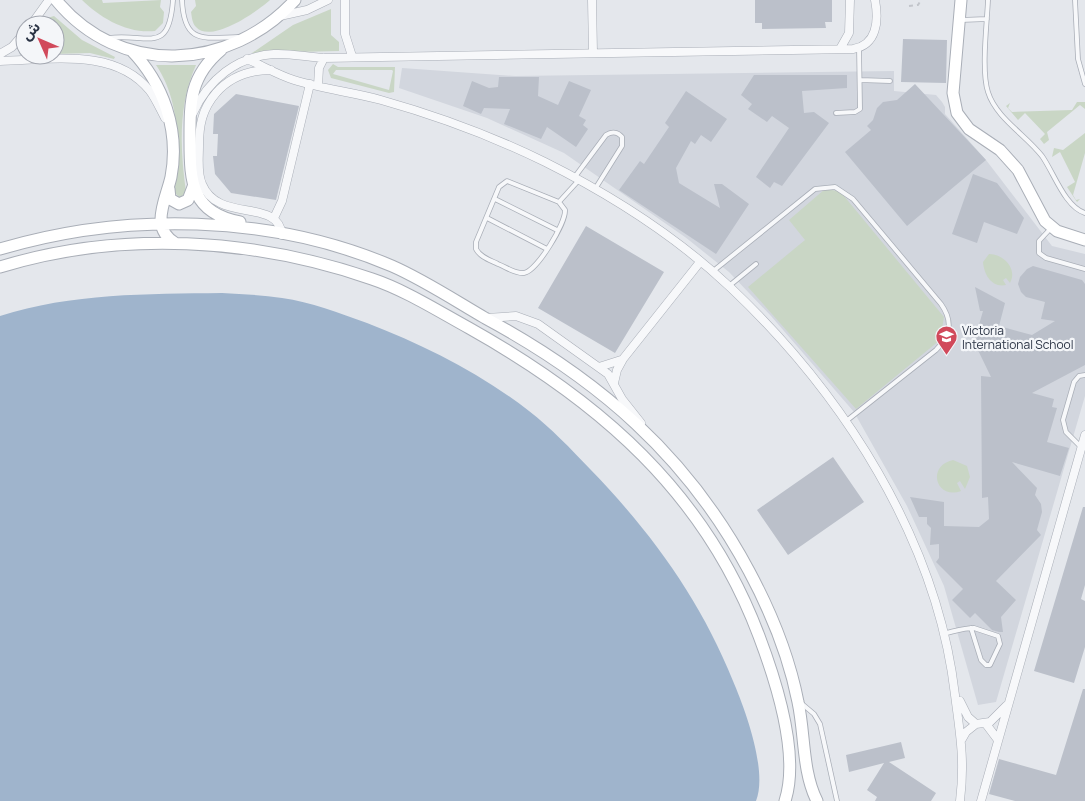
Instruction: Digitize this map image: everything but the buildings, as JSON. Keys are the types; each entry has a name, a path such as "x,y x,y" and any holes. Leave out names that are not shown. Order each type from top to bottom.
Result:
{"main road":[{"path":"56,0 81,24 104,39 131,50 176,56 222,49 250,37 280,16 295,0"},
{"path":"960,0 953,93 957,113 969,129 1000,150 1014,165 1026,182 1040,214 1052,228 1085,240"},
{"path":"222,49 208,62 198,78 190,105 190,175 193,187 199,198 212,212 223,218 251,225 262,232"},
{"path":"131,50 146,66 158,85 166,106 171,128 172,168 161,224 167,237 175,243"},
{"path":"169,188 170,199 179,204 188,200 193,187"},
{"path":"0,249 71,232 161,224 208,225 282,235 340,249 390,266 560,361 606,396 647,434 699,494 747,568 773,621 798,701 808,772 817,801"},
{"path":"259,251 262,232"},
{"path":"0,267 35,257 91,247 175,243 259,251 346,271 374,280 401,292 500,346 548,375 593,409 639,451 684,504 712,544 736,584 756,627 774,681 784,727 790,775 785,801"}],"street":[{"path":"38,15 49,0"},
{"path":"280,16 307,10 328,0"},
{"path":"345,0 345,34 352,56"},
{"path":"592,0 593,52"},
{"path":"840,49 849,33 850,0"},
{"path":"190,124 198,103 210,84 227,70 247,59 273,54 324,58 352,56 840,49 860,47 870,40 875,32 876,2"},
{"path":"0,54 15,44"},
{"path":"274,218 282,201 314,85 324,58"},
{"path":"247,59 287,78 380,100 449,121 501,142 576,179 640,218 700,262 729,286 788,347 845,422 882,481 907,530 934,594 946,633 962,739 964,767 960,801"},
{"path":"0,60 89,60 119,67 136,77 150,91 171,128"},
{"path":"272,70 255,71 238,77 224,86 212,99 201,122 199,166 202,184 216,203 227,208 266,214 274,218 280,226 282,235"},
{"path":"614,383 616,370 623,358 700,262"},
{"path":"486,318 516,316 531,320 600,367 614,383 622,399 647,434"},
{"path":"600,367 612,365 623,358"},
{"path":"980,801 1085,435"},
{"path":"955,688 964,712 976,724"},
{"path":"962,739 969,729 976,724 986,724 998,716 1009,703"},
{"path":"986,724 998,740"}],"lane":[{"path":"104,39 121,37 152,39 160,36 169,26 173,0"},
{"path":"182,0 186,24 198,37 206,39 250,37"},
{"path":"988,0 986,83 990,98 999,112 1040,154 1071,205 1085,213"},
{"path":"1075,0 1078,59 1085,84"},
{"path":"959,20 987,19"},
{"path":"836,113 855,112 860,109 860,47"},
{"path":"860,80 890,81"},
{"path":"559,202 606,135 612,132 617,133 622,137 622,146 594,189"},
{"path":"511,182 559,202 563,207 565,216 536,267 525,273 513,271 482,256 475,246 501,184 511,182"},
{"path":"712,272 815,189 836,187 853,198 941,304 949,319 950,328 947,336 936,350 845,422"},
{"path":"495,199 557,230"},
{"path":"487,218 547,249"},
{"path":"1052,228 1039,241 1039,253 1046,258 1085,269"},
{"path":"729,286 756,264"},
{"path":"1081,448 1066,432 1063,420 1074,382 1079,376 1085,375"},
{"path":"946,633 971,628 1000,638 1000,644 990,665 986,666 981,660 971,628"},
{"path":"798,701 814,714 820,724 837,801"}],"path":[{"path":"909,6 918,5 921,0"}],"shaded area":[{"name":"Victoria International School","path":"402,68 515,76 894,71 894,91 936,95 945,107 945,114 986,160 1052,246 1085,254 1085,396 996,702 978,705 944,586 907,506 854,412 771,316 729,272 685,237 564,153 487,118 399,88"}],"green space":[{"path":"82,0 102,0 103,3 161,0 160,7 164,12 163,23 155,31 135,30 106,19"},
{"path":"195,0 270,0 245,18 223,29 212,32 203,31 194,24 191,12 196,6"},
{"path":"331,9 331,35 339,42 339,51 252,53 293,25"},
{"path":"65,25 82,40 115,57 114,59 90,53 65,54"},
{"path":"333,64 338,67 395,67 394,92 389,93 331,78 328,70","holes":["336,70 392,70 389,90 333,74"]},
{"path":"156,65 196,65 190,80 183,111 182,160 186,192 180,198 174,192 177,143 174,110 164,79"},
{"path":"1077,102 1085,102 1085,109 1080,105 1047,132 1049,140 1044,144 1040,139 1045,134 1025,113 1018,120 1006,106 1010,103 1008,108 1012,112 1072,110"},
{"path":"1085,133 1085,153 1073,195 1076,200 1080,199 1077,202 1067,187 1075,182 1060,152 1052,157 1054,148 1063,150"},
{"path":"825,189 838,191 844,196 944,317 940,340 856,409 748,287 805,240 789,220"},
{"path":"989,254 999,256 1011,267 1012,277 1010,283 1006,278 1003,280 1006,285 997,284 987,276 983,262"},
{"path":"953,460 967,466 970,477 965,489 960,481 957,483 961,491 945,491 937,481 937,475 939,469 945,463"}],"water":[{"path":"222,293 267,296 304,302 367,323 430,350 471,372 510,397 568,446 612,493 653,542 689,594 705,622 733,681 754,740 759,774 759,788 756,801 0,801 0,316 27,308 110,296"}],"place":[{"name":"Victoria International School","path":"946,356"}]}
